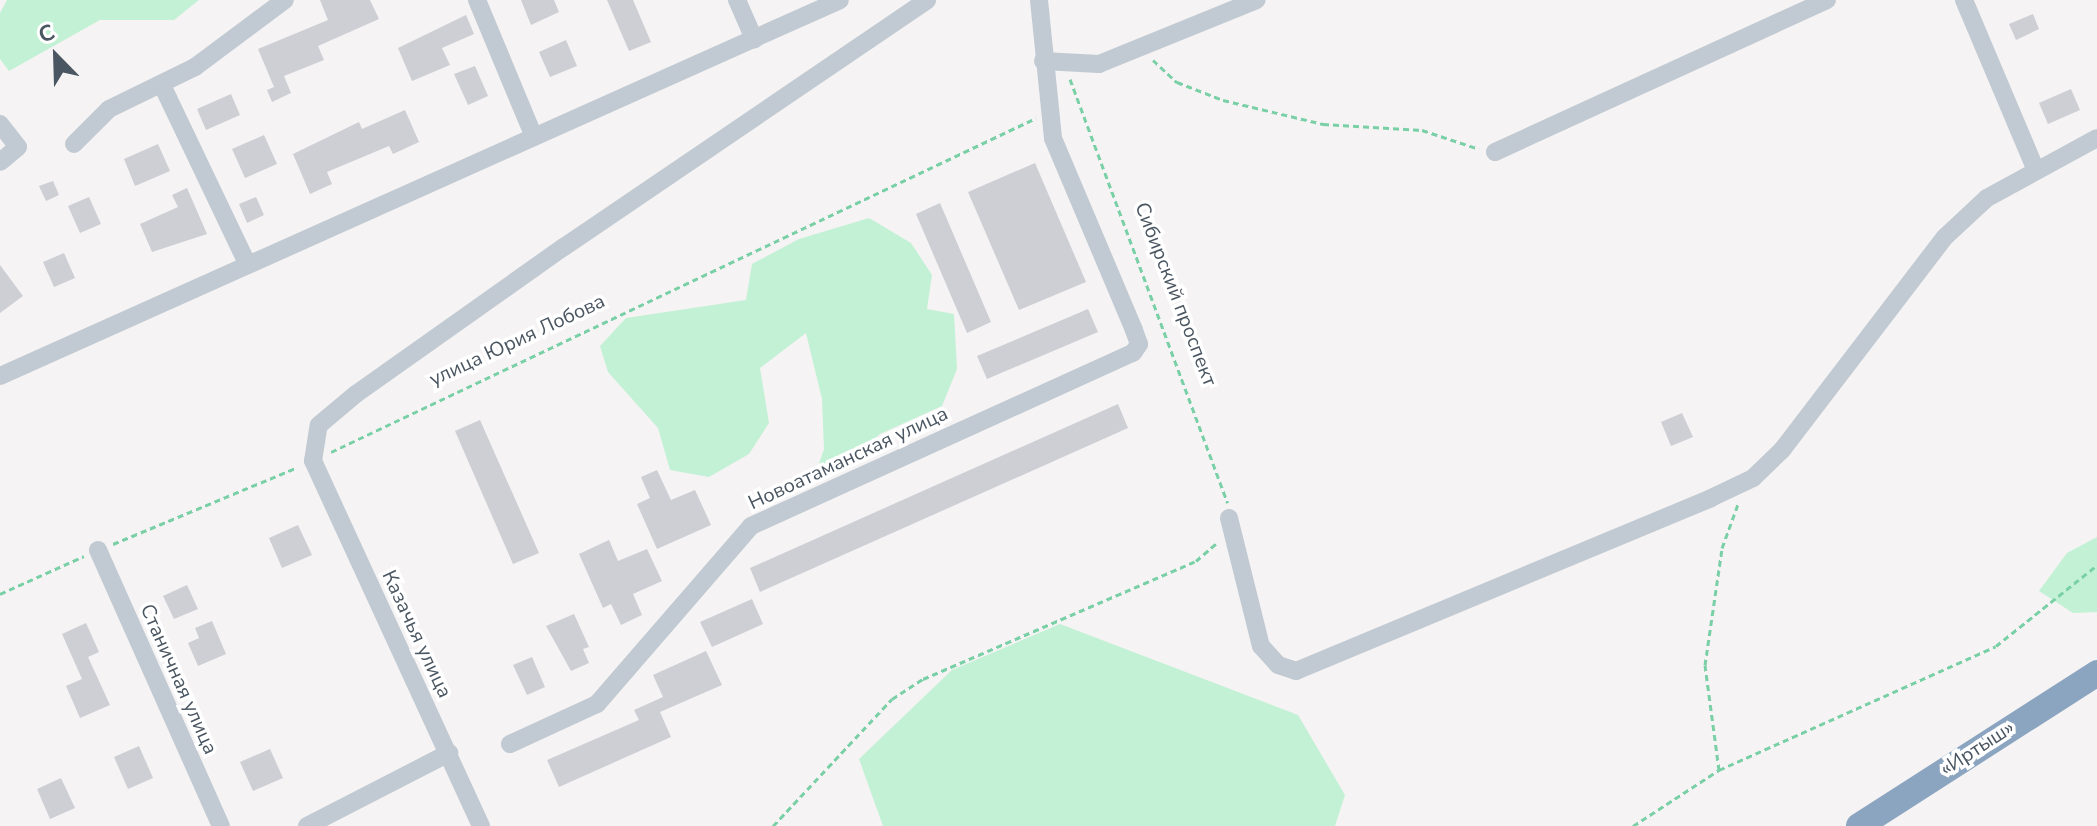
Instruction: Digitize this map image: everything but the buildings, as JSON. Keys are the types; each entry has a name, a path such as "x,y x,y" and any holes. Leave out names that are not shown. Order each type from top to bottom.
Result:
{"highway":[{"name":"«Иртыш»","path":"1859,826 2097,673"}],"street":[{"path":"74,144 109,109 162,85 285,0"},
{"path":"477,0 534,137"},
{"path":"737,0 754,39"},
{"path":"0,376 840,0"},
{"path":"313,461 319,425 333,411 927,0"},
{"path":"1039,0 1047,113"},
{"path":"1043,61 1065,65 1099,64 1143,49 1257,0"},
{"path":"1495,152 1827,0"},
{"path":"1964,0 2035,168"},
{"path":"162,85 248,265"},
{"name":"Новоатаманская улица","path":"510,744 597,704 751,526 1133,353 1139,344 1134,330 1053,138 1047,113"},
{"path":"0,124 18,147 0,162"},
{"path":"1229,518 1261,646 1278,665 1296,671 1753,478 1817,411 1945,237 1987,198 2035,168 2097,138"},
{"name":"Казачья улица","path":"313,461 481,826"},
{"name":"Станичная улица","path":"98,550 221,826"},
{"path":"307,826 449,753"}],"path":[{"path":"1143,49 1177,82 1223,100 1323,124 1422,130 1495,152"},
{"name":"Сибирский проспект","path":"1065,65 1216,465 1229,518"},
{"name":"улица Юрия Лобова","path":"0,594 313,461 1047,113"},
{"path":"1719,770 1705,665 1722,548 1732,513 1753,478"},
{"path":"773,826 892,699 923,679 1196,561 1220,541 1229,518"},
{"path":"1633,826 1719,770 1996,646 2097,565"}],"green space":[{"path":"7,0 199,0 174,20 100,20 9,71 0,59 0,13"},
{"path":"869,218 911,243 932,275 927,309 954,314 957,369 942,406 880,434 829,476 818,467 824,449 822,399 806,333 760,368 769,423 749,454 709,477 670,470 658,428 608,372 600,346 626,318 746,300 752,264 799,239"},
{"path":"2097,537 2097,612 2073,613 2039,591 2067,553"},
{"path":"1060,624 1298,715 1345,795 1335,826 883,826 859,759 952,670"}]}
